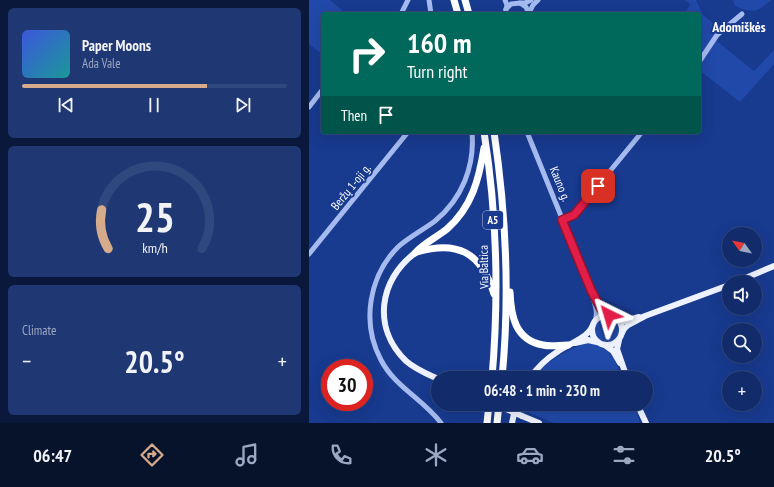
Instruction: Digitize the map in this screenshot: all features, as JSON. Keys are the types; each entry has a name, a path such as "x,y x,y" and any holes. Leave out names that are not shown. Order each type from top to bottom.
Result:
{"highway":[{"path":"454,0 457,12"},
{"path":"465,0 468,12"},
{"name":"Via Baltica","path":"494,134 501,188 505,245 506,309 502,371"},
{"path":"415,253 449,227 467,206 478,179 484,136"},
{"name":"Via Baltica","path":"484,136 494,222 496,300 492,371"},
{"path":"505,245 509,268 511,309 513,318 519,330 529,340 542,345 568,345"},
{"path":"415,253 441,247 455,248 469,255 477,261 485,272 496,300"},
{"path":"487,423 488,411"},
{"path":"497,423 498,411"}],"main road":[{"path":"415,253 398,269 388,288 384,309 385,324 390,338 402,356 419,370 431,376"},
{"path":"753,275 774,266"},
{"path":"536,371 550,356 585,336 601,316 609,315 625,321 645,316 722,288"},
{"path":"624,371 617,349 619,340 624,329 628,325 645,316"},
{"path":"617,319 622,325 622,333"},
{"path":"594,324 593,335 598,342"},
{"path":"568,345 588,340 598,342 605,345 613,352 623,368"},
{"path":"605,345 615,343 619,340"},
{"path":"511,411 539,423"},
{"path":"512,423 515,411"},
{"path":"640,411 643,423"},
{"path":"641,415 646,423"}],"street":[{"path":"402,12 408,0"},
{"path":"429,0 431,12"},
{"path":"505,0 507,5 506,12"},
{"path":"506,12 511,4 517,2 525,3 531,0"},
{"path":"530,12 533,5 538,0"},
{"path":"517,2 526,7 528,12"},
{"path":"701,59 717,35 742,14"},
{"path":"309,107 321,92"},
{"name":"Beržų 1-oji g.","path":"309,254 406,134"},
{"path":"441,423 430,410 395,380 381,361 371,330 371,302 378,277 391,255 406,240 441,215 458,196 470,165 472,134"},
{"name":"Kauno g.","path":"528,134 591,290 601,309 609,315"},
{"path":"562,220 574,215 640,134"},
{"name":"Kauno g.","path":"591,290 597,312 594,324"}],"shaded area":[{"path":"309,0 330,0 344,12 321,12 321,53 309,44"},
{"path":"685,0 696,0 703,15 719,28 713,38 754,71 774,50 774,64 740,102 701,72 701,12 686,12 690,4"},
{"path":"733,0 771,0 762,7 750,11 735,6"},
{"path":"607,317 616,321 620,330 616,339 607,343 598,339 594,330 598,321"},
{"path":"586,343 601,346 610,353 620,371 540,371 551,361 571,349"},
{"path":"526,411 636,411 640,423 554,423"}],"district":[{"name":"Adomiškės","path":"739,27"}],"route":[{"path":"598,186 574,215 562,220 591,290 601,309 609,315"}]}
